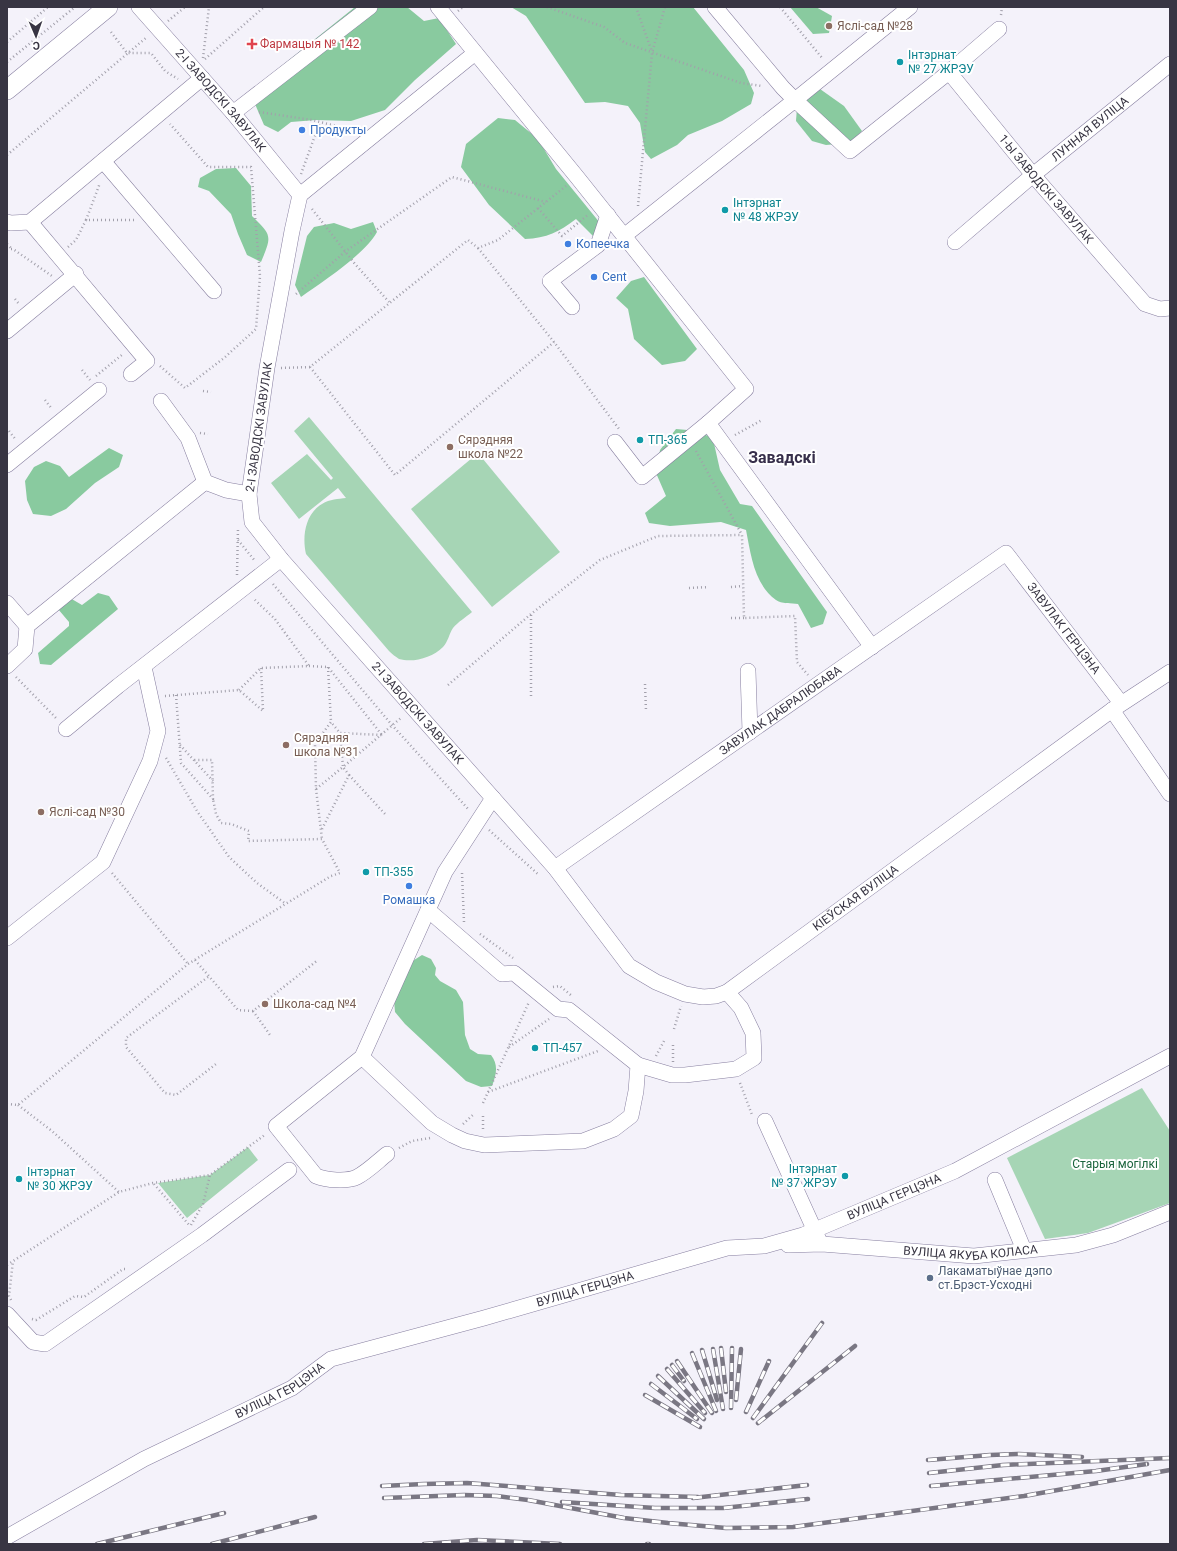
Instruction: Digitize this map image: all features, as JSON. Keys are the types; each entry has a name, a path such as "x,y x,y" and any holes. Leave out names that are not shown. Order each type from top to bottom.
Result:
{"main road":[{"path":"7,90 108,7"}],"street":[{"name":"2-І ЗАВОДСКІ ЗАВУЛАК","path":"139,7 159,28 197,83 233,114 306,191 292,231 267,368 249,494 252,522 281,559 555,868"},
{"path":"233,114 370,7"},
{"path":"438,7 604,210 630,232 746,389 708,424 642,477 615,442"},
{"path":"715,7 783,88 850,151 949,72 999,29"},
{"path":"630,232 910,7"},
{"path":"306,191 476,53"},
{"name":"ЛУННАЯ ВУЛІЦА","path":"955,242 1033,175 1170,64"},
{"name":"1-Ы ЗАВОДСКІ ЗАВУЛАК","path":"949,72 1033,175 1145,304 1160,309 1170,308"},
{"path":"7,222 30,222 105,163 160,113 197,83"},
{"path":"105,163 214,291"},
{"path":"572,307 550,281 598,244 604,210"},
{"path":"30,222 76,274 147,361 131,374"},
{"path":"7,331 76,274"},
{"path":"7,465 95,385"},
{"path":"161,401 188,438 205,482 226,490 249,494"},
{"path":"708,424 872,647"},
{"path":"27,626 205,482"},
{"name":"ЗАВУЛАК ДАБРАЛЮБАВА","path":"555,868 1006,553"},
{"name":"ЗАВУЛАК ГЕРЦЭНА","path":"1006,553 1116,707 1170,794"},
{"path":"66,729 281,559"},
{"path":"7,603 27,626 25,649 10,669"},
{"path":"7,938 103,862 150,760 157,733 144,667"},
{"path":"748,671 750,732"},
{"name":"КІЕЎСКАЯ ВУЛІЦА","path":"555,868 629,966 656,982 684,994 703,997 716,996 727,992 1116,707 1170,672"},
{"path":"387,1154 356,1178 348,1180 325,1180 316,1176 276,1126 362,1057 445,872 494,798"},
{"path":"428,910 502,974 514,973 558,1009 569,1010 638,1066 672,1075 685,1075 736,1069 754,1058 753,1033 741,1008 727,992"},
{"name":"ВУЛІЦА ГЕРЦЭНА","path":"7,1537 144,1459 292,1388 331,1359 484,1318 726,1248 764,1246 818,1238 955,1171 1170,1056"},
{"path":"362,1057 432,1123 452,1135 466,1141 484,1145 583,1141 614,1129 630,1116 636,1091 638,1066"},
{"path":"766,1121 818,1238"},
{"path":"10,1308 33,1342 45,1344 202,1235 289,1170"},
{"path":"995,1180 1024,1250"},
{"name":"ВУЛІЦА ЯКУБА КОЛАСА","path":"818,1238 974,1256 1076,1245 1113,1235 1170,1212"}],"path":[{"path":"7,42 48,7"},
{"path":"7,62 75,7"},
{"path":"7,156 185,7"},
{"path":"127,54 151,53 165,71 197,83 202,61 209,7"},
{"path":"547,7 604,27 625,43 652,53 741,83 783,88"},
{"path":"636,7 652,53"},
{"path":"630,232 652,53 665,7"},
{"path":"780,7 823,59 834,69"},
{"path":"111,32 127,54"},
{"path":"254,111 320,122 374,135"},
{"path":"160,113 208,167 251,167 260,276 256,329 224,358 185,388 160,367"},
{"path":"301,175 320,122"},
{"path":"63,252 76,240 86,220 105,163"},
{"path":"290,299 346,251 452,177 546,202"},
{"path":"478,248 498,240 577,177"},
{"path":"306,191 308,204 355,264 389,302"},
{"path":"538,208 562,236 604,210"},
{"path":"86,220 153,220"},
{"path":"279,368 310,367 468,240 478,248 554,342 619,428 615,442"},
{"path":"7,244 55,278"},
{"path":"7,249 13,249"},
{"path":"310,367 395,475 554,342"},
{"path":"82,370 95,385"},
{"path":"203,391 211,392"},
{"path":"45,400 53,410"},
{"path":"717,437 731,438 762,420"},
{"path":"9,431 16,441"},
{"path":"200,433 208,434"},
{"path":"701,460 742,535 744,618"},
{"path":"448,685 531,614 600,560 658,536 742,535"},
{"path":"238,540 263,573 392,726 479,821"},
{"path":"731,587 743,586"},
{"path":"689,588 709,587"},
{"path":"531,614 531,696"},
{"path":"731,618 795,616 797,662 817,685"},
{"path":"275,619 309,666"},
{"path":"150,697 239,690 261,668 309,666 328,667 382,734"},
{"path":"328,667 331,722 340,733 343,767 385,814"},
{"path":"239,690 263,711 261,668"},
{"path":"10,669 66,729"},
{"path":"645,684 646,711"},
{"path":"176,695 180,763 213,800"},
{"path":"316,789 413,707"},
{"path":"18,1105 188,964 331,876 340,874 322,839 316,789 315,744 331,722"},
{"path":"157,733 167,763 197,811 229,857 257,883 286,904"},
{"path":"340,733 382,734"},
{"path":"180,744 213,781"},
{"path":"194,760 212,760 213,800 216,814 221,823 231,824 249,831 248,841 322,839"},
{"path":"322,829 349,775"},
{"path":"458,917 464,922 462,847"},
{"path":"103,862 188,964"},
{"path":"477,932 515,959"},
{"path":"195,960 208,977 238,1010 253,1011 318,960"},
{"path":"208,977 126,1038 126,1046 165,1093 176,1095 216,1064"},
{"path":"552,987 560,986 578,1001"},
{"path":"483,1103 534,989"},
{"path":"508,1047 550,1018 558,1009"},
{"path":"253,1011 270,1035"},
{"path":"653,1061 664,1041"},
{"path":"673,1066 674,1044"},
{"path":"488,1092 614,1046"},
{"path":"736,1069 744,1096"},
{"path":"7,1104 18,1105 52,1131 119,1192"},
{"path":"483,1116 484,1137"},
{"path":"7,1265 119,1192 153,1183 210,1175 276,1126"},
{"path":"387,1154 412,1141 452,1135"},
{"path":"184,1231 190,1226 203,1204 210,1175"},
{"path":"153,1183 190,1226"},
{"path":"10,1308 9,1296 13,1261"},
{"path":"30,1318 36,1320 75,1296 84,1297 123,1269 132,1270"}],"green space":[{"path":"355,7 407,7 424,21 439,18 456,44 415,80 385,110 351,121 316,120 291,122 278,132 264,125 255,104 264,80"},
{"path":"511,7 693,7 744,70 754,93 751,104 722,121 688,135 677,145 651,159 645,152 640,123 628,106 605,102 585,103 526,16"},
{"path":"790,7 816,7 832,16 829,33 813,34"},
{"path":"820,89 844,106 862,131 850,143 826,145 812,141 796,121 797,107"},
{"path":"498,118 515,120 538,139 556,169 609,234 597,240 576,219 552,234 525,239 489,205 461,167 466,144"},
{"path":"236,168 251,186 252,216 267,232 267,247 261,262 247,255 231,214 209,191 198,187 200,178 216,169"},
{"path":"373,222 377,232 363,250 342,268 301,297 295,285 307,236 314,227 334,223 351,229"},
{"path":"644,277 697,349 685,361 662,365 634,339 628,309 616,298 631,281"},
{"path":"309,417 472,612 455,626 445,645 439,651 428,657 416,660 404,660 399,659 389,651 306,554 304,540 306,526 316,508 325,502 346,498 338,488 299,519 271,483 307,454 331,480 333,478 294,431"},
{"path":"676,429 699,431 713,439 720,470 740,504 752,506 827,612 823,624 811,628 798,604 784,603 776,600 763,586 755,568 746,530 721,522 670,526 649,523 645,513 666,496 656,473 660,450"},
{"path":"109,448 123,455 119,467 95,483 66,509 51,516 33,514 27,500 25,481 34,467 46,461 60,466 69,477"},
{"path":"478,453 560,552 492,607 411,509"},
{"path":"98,593 109,596 118,609 51,665 40,664 38,653 69,626 69,622 58,609 70,598 82,605"},
{"path":"422,955 431,959 436,968 435,975 440,981 456,990 463,1002 465,1035 470,1049 478,1054 491,1055 494,1059 496,1070 492,1086 481,1087 466,1081 405,1024 395,1012 394,1000 411,962"},
{"name":"Старыя могілкі","path":"1142,1088 1170,1131 1170,1203 1088,1233 1045,1239 1007,1158"},
{"path":"248,1147 258,1160 187,1218 158,1183 210,1175"}],"railway":[{"path":"753,1418 822,1323"},
{"path":"758,1423 855,1346"},
{"path":"721,1348 726,1392"},
{"path":"731,1408 732,1348"},
{"path":"713,1349 723,1409"},
{"path":"736,1400 741,1349"},
{"path":"702,1350 717,1400"},
{"path":"692,1353 716,1411"},
{"path":"677,1361 712,1413"},
{"path":"746,1412 769,1361"},
{"path":"672,1365 684,1381"},
{"path":"667,1369 705,1413"},
{"path":"658,1376 704,1419"},
{"path":"651,1384 697,1419"},
{"path":"645,1395 700,1427"},
{"path":"928,1460 1019,1454 1082,1457"},
{"path":"929,1473 1003,1465 1170,1458"},
{"path":"931,1486 1096,1471 1147,1464"},
{"path":"384,1498 464,1495 497,1496 528,1500 624,1518 668,1523 726,1528 793,1527 1024,1496 1170,1470"},
{"path":"382,1486 467,1483 621,1495 698,1497"},
{"path":"693,1498 807,1485"},
{"path":"562,1502 655,1508 723,1508 808,1499"},
{"path":"97,1544 224,1513"},
{"path":"212,1544 315,1517"},
{"path":"424,1544 477,1540 560,1544"}],"place":[{"name":"Яслі-сад №28","path":"829,26"},
{"name":"Фармацыя № 142","path":"252,44"},
{"name":"Інтэрнат № 27 ЖРЭУ","path":"900,62"},
{"name":"Продукты","path":"302,130"},
{"name":"Інтэрнат № 48 ЖРЭУ","path":"725,210"},
{"name":"Копеечка","path":"568,244"},
{"name":"Cent","path":"594,277"},
{"name":"ТП-365","path":"640,440"},
{"name":"Сярэдняя школа №22","path":"450,447"},
{"name":"Сярэдняя школа №31","path":"286,745"},
{"name":"Яслі-сад №30","path":"41,812"},
{"name":"ТП-355","path":"366,872"},
{"name":"Ромашка","path":"409,886"},
{"name":"Школа-сад №4","path":"265,1004"},
{"name":"ТП-457","path":"535,1048"},
{"name":"Інтэрнат № 37 ЖРЭУ","path":"845,1176"},
{"name":"Інтэрнат № 30 ЖРЭУ","path":"19,1179"},
{"name":"Лакаматыўнае дэпо ст.Брэст-Усходні","path":"930,1278"}],"district":[{"name":"Завадскі","path":"782,457"}]}
